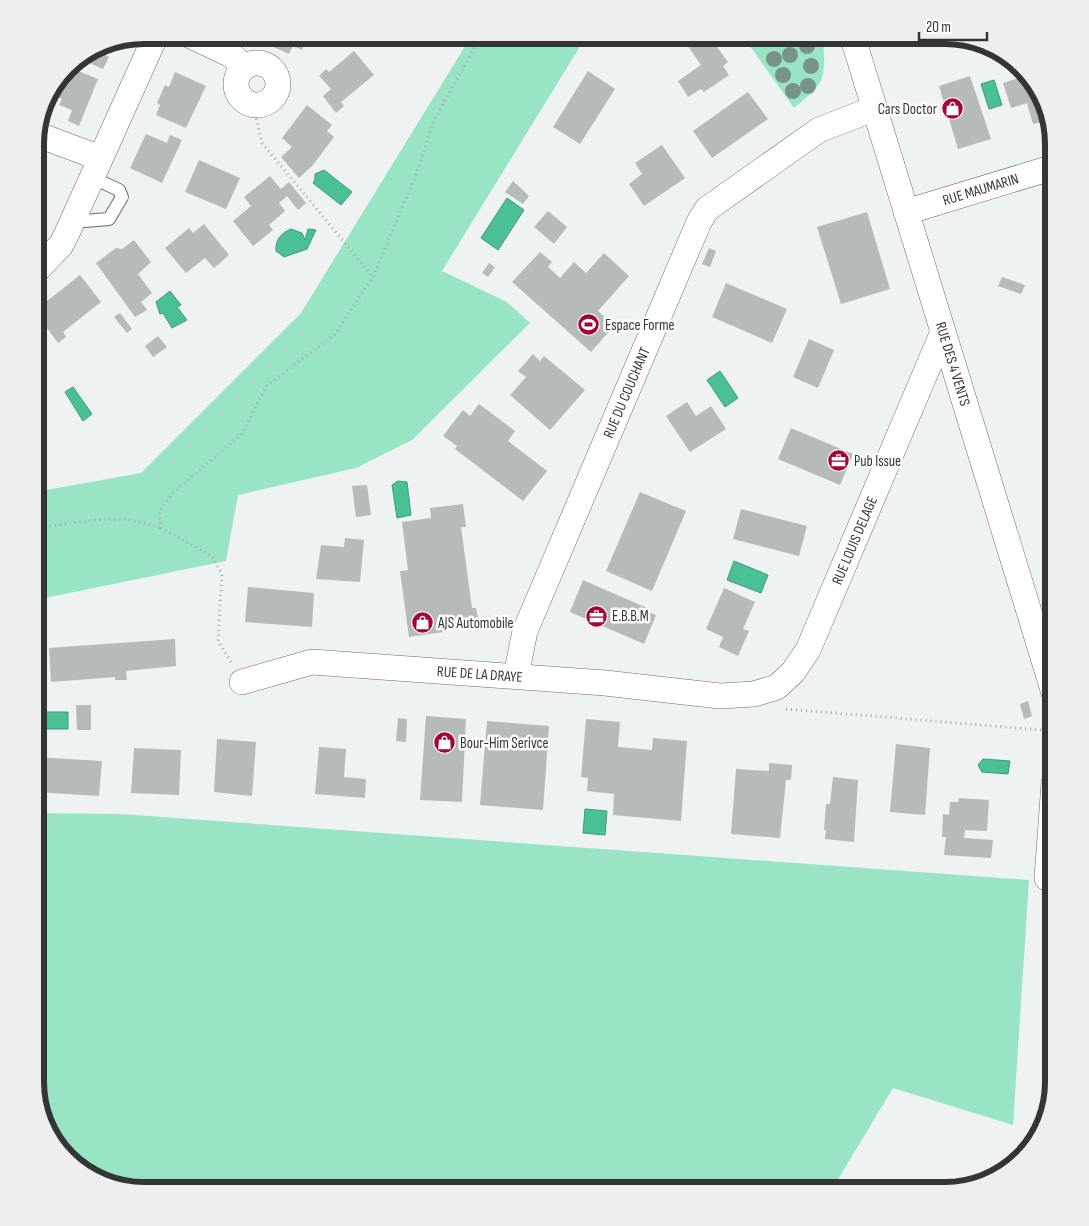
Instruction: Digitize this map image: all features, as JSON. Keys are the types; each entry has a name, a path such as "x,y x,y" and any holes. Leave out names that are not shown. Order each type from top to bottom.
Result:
{"street":[{"path":"44,262 61,244 72,222 152,44"},
{"path":"209,44 231,54 245,67"},
{"name":"RUE DES 4 VENTS","path":"855,44 942,334 1045,662"},
{"path":"251,63 262,63 272,68 277,78 278,88 273,98 263,104 252,104 243,99 237,90 236,79 245,67 251,63"},
{"name":"RUE DU COUCHANT","path":"516,676 525,631 699,222 707,209 819,130 873,109"},
{"path":"44,139 95,168"},
{"name":"RUE MAUMARIN","path":"906,212 1045,170"},
{"name":"RUE LOUIS DELAGE","path":"720,696 754,694 777,687 793,672 808,650 942,334"},
{"name":"RUE DE LA DRAYE","path":"242,682 312,662 605,683 720,696"}],"lane":[{"path":"72,222 109,219 122,197 119,190 95,168"}],"path":[{"path":"161,528 159,512 173,493 242,434 266,386 335,334 373,277 415,177 435,118 477,44"},
{"path":"252,104 262,143 373,277"},
{"path":"44,527 94,520 128,519 161,528 212,556 222,574 218,641 242,682"},
{"path":"782,708 799,712 1045,730"}],"shaded area":[{"path":"466,44 581,44 442,271 507,302 530,323 412,440 356,468 238,495 226,561 44,598 44,490 141,473 301,313"},
{"path":"748,44 823,44 824,70 822,78 813,91 794,108"},
{"path":"994,80 1002,105 989,109 981,84"},
{"path":"324,170 352,192 341,205 313,183 315,174"},
{"path":"507,198 524,210 498,250 481,238"},
{"path":"291,229 302,233 305,240 308,229 316,230 307,249 284,257 276,251 277,243 284,233"},
{"path":"170,291 181,305 177,307 187,320 172,328 163,313 160,314 156,302"},
{"path":"720,371 738,398 725,407 707,380"},
{"path":"73,387 92,414 83,421 65,392"},
{"path":"398,481 407,482 411,515 397,518 392,485"},
{"path":"734,561 768,575 761,593 727,580"},
{"path":"44,712 68,712 68,729 44,729"},
{"path":"983,759 1010,761 1008,774 982,772 978,765"},
{"path":"585,809 607,811 605,835 583,833"},
{"path":"44,813 121,814 1029,880 1013,1125 893,1088 836,1182 137,1182 112,1177 83,1162 64,1143 54,1126 46,1102 44,1089"}],"building":[{"path":"267,44 304,44 302,50 293,46 289,54"},
{"path":"715,44 728,62 723,66 729,75 704,92 701,89 688,97 678,81 701,65 687,45"},
{"path":"354,51 374,75 341,102 344,106 336,113 323,96 331,89 319,76 326,69 329,72"},
{"path":"102,53 109,57 103,69 87,62"},
{"path":"76,70 98,79 79,126 68,121 72,110 59,105 62,99 56,96 64,83"},
{"path":"588,71 615,89 580,144 553,127"},
{"path":"175,72 206,86 186,128 156,115 160,105 157,103 165,85 169,87"},
{"path":"970,76 991,139 958,149 939,86"},
{"path":"1018,76 1025,83 1035,100 1042,122 1033,124 1027,103 1011,108 1003,83 1019,78"},
{"path":"748,92 768,119 712,158 693,131"},
{"path":"307,105 332,125 327,131 334,137 313,165 299,178 281,157 292,147 282,138"},
{"path":"146,134 167,143 170,135 182,140 162,183 130,168"},
{"path":"662,145 685,178 644,206 629,184 642,174 635,163"},
{"path":"199,160 240,178 226,209 185,192"},
{"path":"270,176 281,189 289,182 306,203 298,210 287,196 279,203 285,211 269,225 273,230 253,246 233,221 251,206 244,197"},
{"path":"513,181 529,196 523,204 505,192"},
{"path":"548,211 567,227 554,244 534,227"},
{"path":"867,212 890,289 841,304 817,227"},
{"path":"204,224 229,255 214,268 205,258 186,273 165,248 189,228 193,233"},
{"path":"134,240 151,262 138,274 152,293 141,302 147,310 135,317 96,263 116,248 122,249"},
{"path":"709,248 716,251 710,267 702,264"},
{"path":"540,252 552,262 548,267 560,278 574,262 586,273 604,253 629,276 598,311 614,326 591,352 512,282"},
{"path":"489,263 495,267 488,277 482,273"},
{"path":"80,275 101,302 63,332 66,337 58,343 44,324 44,312 46,310 44,303"},
{"path":"1002,277 1025,285 1021,294 998,286"},
{"path":"726,283 787,309 772,343 712,317"},
{"path":"120,313 132,329 127,333 114,317"},
{"path":"158,336 167,347 153,357 145,346"},
{"path":"809,339 834,350 818,388 793,377"},
{"path":"533,354 540,361 544,356 585,390 550,430 510,395 526,377 518,371"},
{"path":"687,402 696,416 711,406 726,429 690,452 666,416"},
{"path":"479,404 515,431 508,441 547,471 523,501 455,449 457,446 443,436 463,410 470,416"},
{"path":"791,428 853,454 840,485 778,459"},
{"path":"367,485 371,515 356,517 352,486"},
{"path":"640,492 686,511 652,591 606,571"},
{"path":"463,504 466,527 461,527 472,608 476,608 478,618 443,632 409,637 400,571 408,570 402,522 431,518 430,508"},
{"path":"741,509 807,526 799,556 733,539"},
{"path":"345,538 364,540 360,582 316,579 321,545 344,547"},
{"path":"583,580 647,608 646,611 656,615 644,644 570,612"},
{"path":"248,587 314,593 312,627 245,622"},
{"path":"724,588 755,602 743,629 749,631 738,656 719,647 723,637 706,629"},
{"path":"175,639 176,666 126,671 127,680 115,680 115,677 51,682 49,648"},
{"path":"1028,701 1032,716 1024,719 1020,704"},
{"path":"76,705 91,705 91,730 77,730"},
{"path":"426,716 466,719 462,802 420,800"},
{"path":"398,718 407,719 406,742 396,741"},
{"path":"586,719 620,722 618,747 652,750 653,738 687,741 681,821 613,815 614,794 587,791 588,778 581,777"},
{"path":"487,721 549,726 543,810 480,805"},
{"path":"217,739 256,742 252,796 214,792"},
{"path":"896,744 930,748 925,815 890,812"},
{"path":"319,747 346,749 344,777 366,779 365,798 315,794"},
{"path":"134,748 181,750 179,795 131,793"},
{"path":"44,758 102,761 99,796 44,793"},
{"path":"769,763 792,765 791,780 786,780 780,838 731,834 736,769 769,771"},
{"path":"833,777 858,780 854,842 825,839 826,804 830,804"},
{"path":"959,798 989,800 987,831 965,830 964,838 993,840 991,858 944,855 946,837 942,837 943,814 949,815 950,802 958,802"}],"place":[{"name":"Cars Doctor","path":"953,109"},
{"name":"Espace Forme","path":"589,325"},
{"name":"Pub Issue","path":"838,461"},
{"name":"E.B.B.M","path":"596,616"},
{"name":"AJS Automobile","path":"422,623"},
{"name":"Bour-Him Serivce","path":"444,743"}]}
